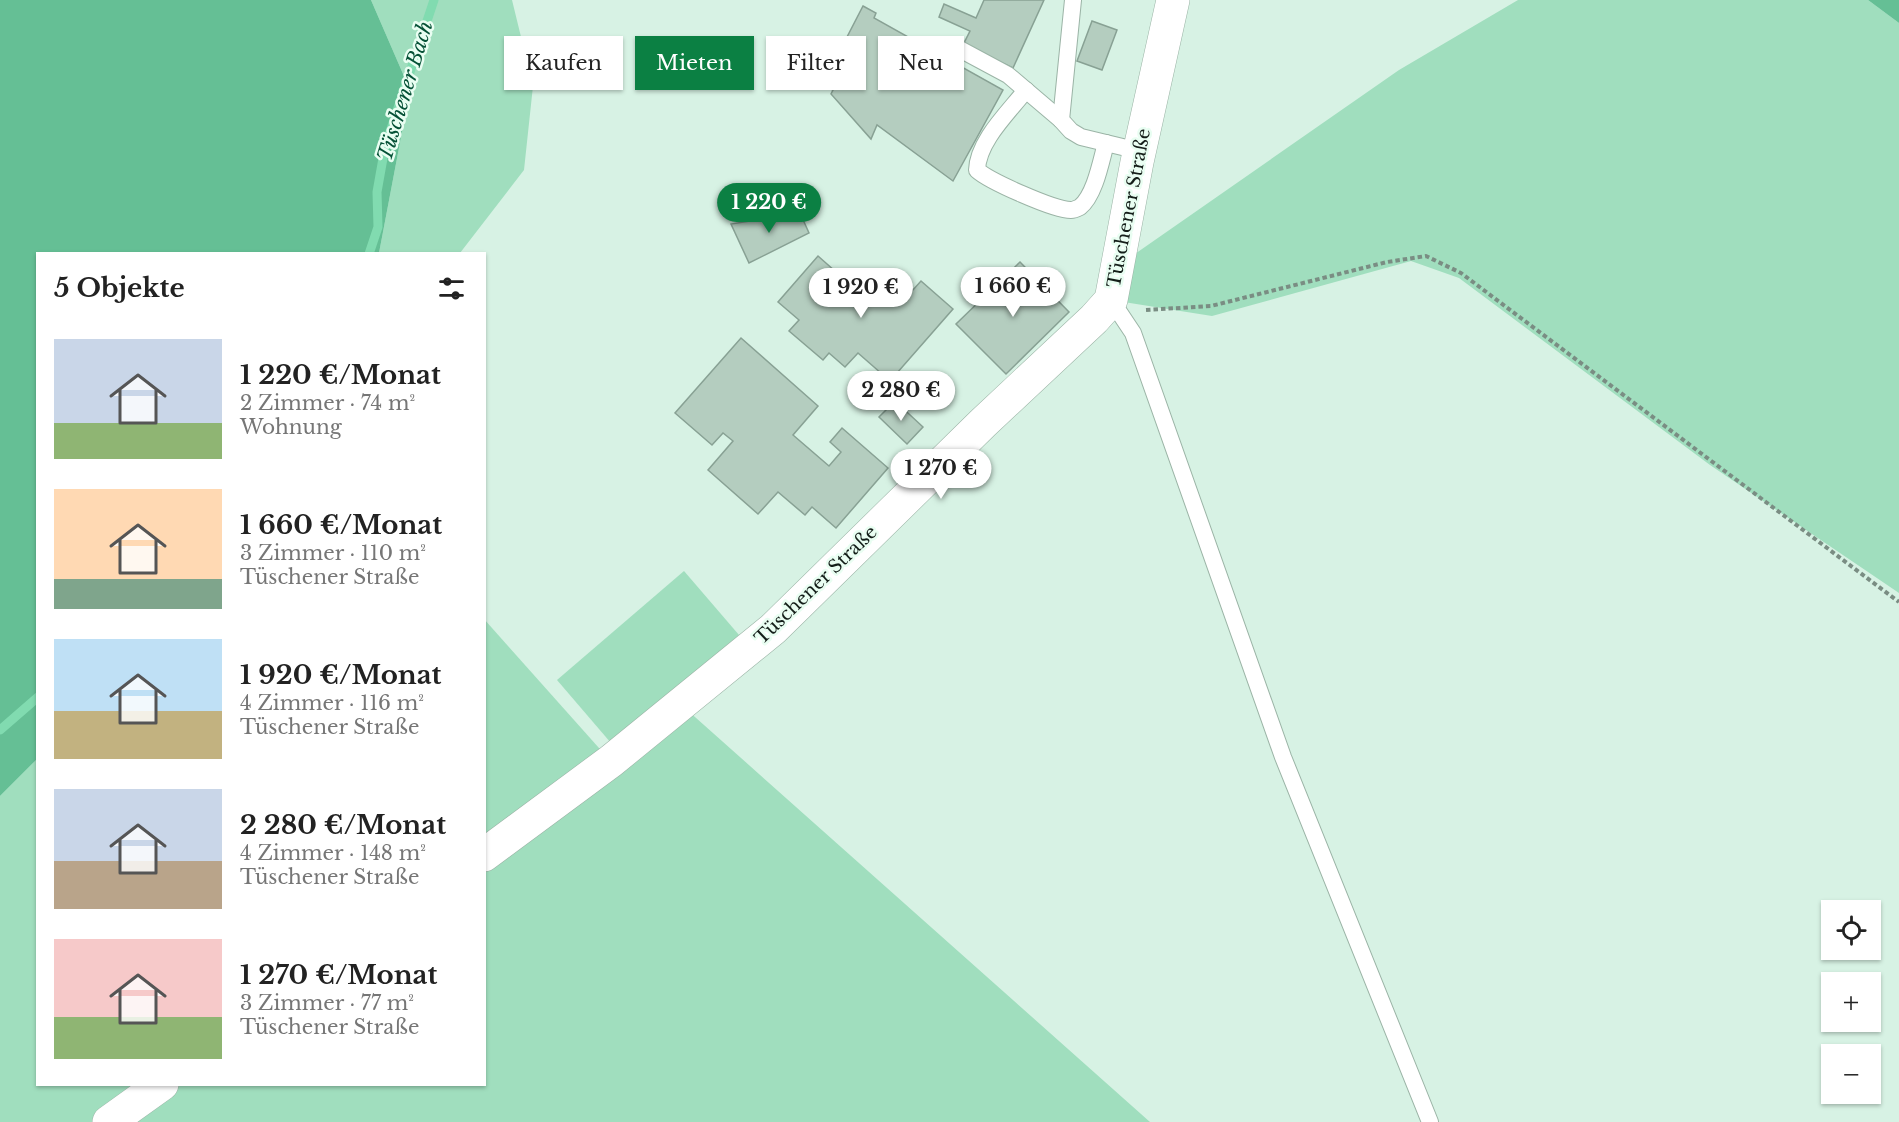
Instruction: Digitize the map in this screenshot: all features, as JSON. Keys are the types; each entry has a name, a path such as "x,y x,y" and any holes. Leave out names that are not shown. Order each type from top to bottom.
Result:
{"street":[{"name":"Tüschener Straße","path":"486,854 611,761 773,629 1111,300 1139,151 1173,0"},
{"path":"109,1122 159,1086"}],"lane":[{"path":"1061,120 1072,0"},
{"path":"964,51 1008,75 1071,131 1081,137 1139,151"},
{"path":"1026,90 991,135 977,158 977,170 984,177 1037,200 1071,210 1078,209 1087,199 1106,143"},
{"path":"1111,300 1133,333 1284,757 1430,1122"}],"path":[{"path":"1111,300 1145,310 1211,306 1387,262 1426,256 1461,273 1899,602"}],"green space":[{"path":"0,0 371,0 410,90 379,252 36,252 36,760 0,796"},
{"path":"371,0 512,0 521,36 504,36 504,90 533,90 524,170 461,252 379,252 410,90"},
{"path":"1518,0 1868,0 1899,23 1899,593 1710,465 1459,278 1411,261 1212,316 1111,300 1132,256 1399,70"},
{"path":"1868,0 1899,0 1899,23"},
{"path":"684,571 739,635 611,743 557,680"},
{"path":"486,621 607,757 486,845"},
{"path":"686,709 1150,1122 119,1122 171,1086 486,1086 486,861"},
{"path":"36,760 36,1086 147,1086 93,1122 0,1122 0,796"}],"building":[{"path":"984,0 1044,0 1013,68 964,45 970,31 939,17 944,4 976,18"},
{"path":"863,6 876,13 874,18 906,36 878,36 878,90 964,90 964,68 1003,90 953,181 877,125 871,139 831,94 833,90 866,90 866,36 847,36"},
{"path":"1092,21 1117,30 1102,70 1077,61"},
{"path":"800,213 809,233 749,263 731,224"},
{"path":"818,256 870,302 885,285 903,301 921,281 953,309 890,381 858,353 845,367 829,353 823,360 789,331 799,320 778,302"},
{"path":"1020,262 1069,312 1006,374 956,324"},
{"path":"741,338 818,406 793,435 829,466 841,452 830,442 842,428 888,468 836,528 812,507 805,515 778,492 758,514 708,470 733,441 723,433 712,445 675,413"},
{"path":"895,401 923,427 907,444 879,417"}],"waterway":[{"name":"Tüschener Bach","path":"370,252 378,227 377,192 385,147 434,0"},
{"name":"Tüschener Bach","path":"0,730 36,699"}]}
